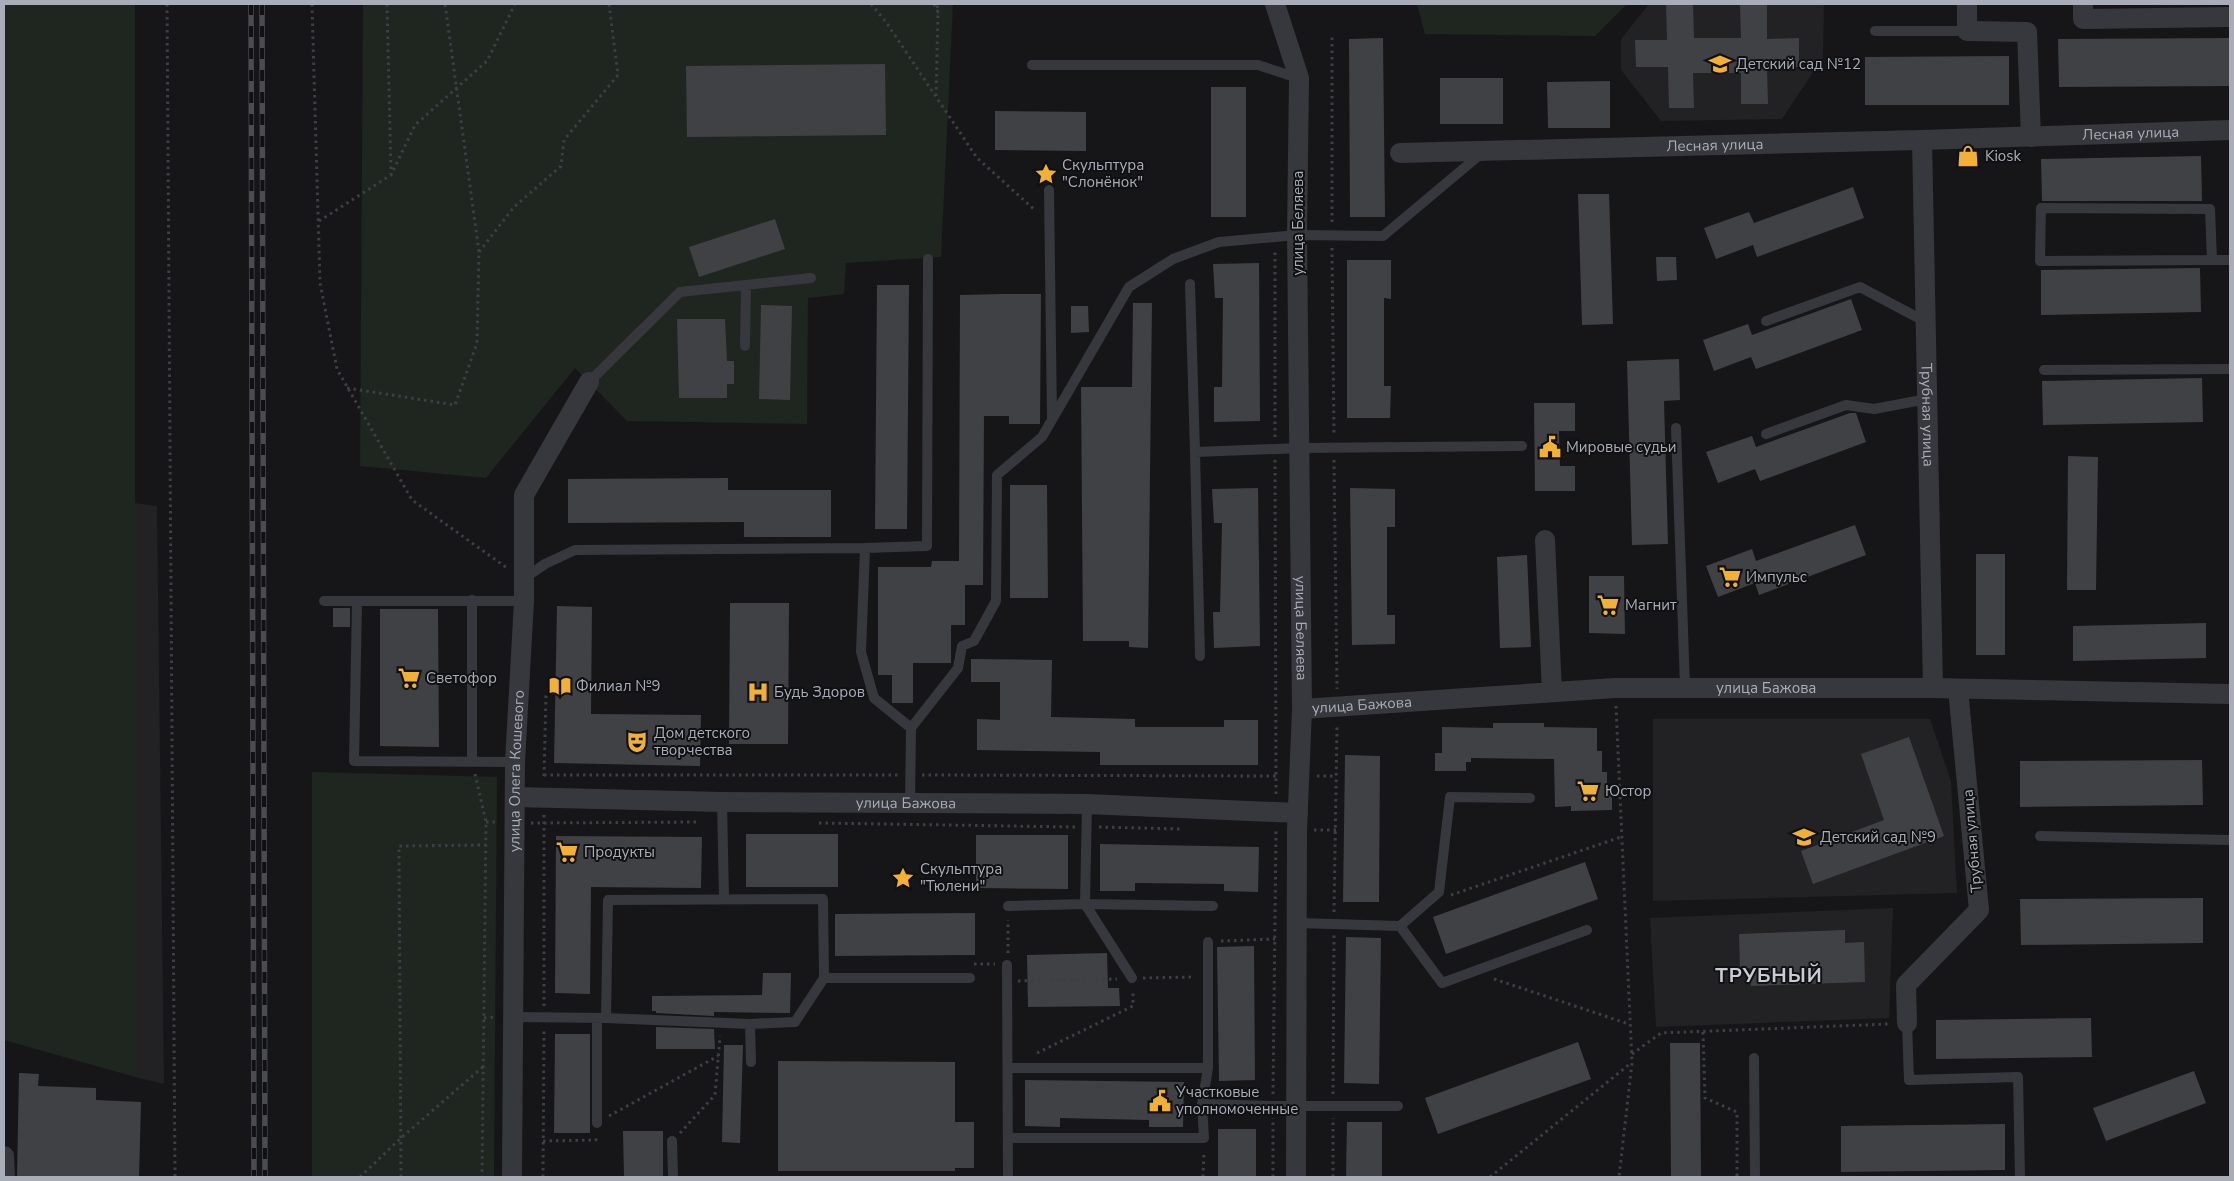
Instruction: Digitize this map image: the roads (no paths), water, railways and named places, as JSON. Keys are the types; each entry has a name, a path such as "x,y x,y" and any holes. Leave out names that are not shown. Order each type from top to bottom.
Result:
{"street":[{"name":"улица Беляева","path":"1275,4 1299,78 1298,235 1302,708 1298,821 1296,1177"},
{"path":"1967,4 1967,31 2027,32 2031,137"},
{"path":"2083,4 2083,19 2229,13"},
{"name":"Лесная улица","path":"1400,153 2230,130"},
{"name":"Трубная улица","path":"1922,140 1933,688"},
{"name":"улица Олега Кошевого","path":"512,1177 515,762 524,601 522,580 524,495 589,382"},
{"path":"1545,540 1552,692"},
{"name":"улица Бажова","path":"1302,708 1615,688 1933,688 2230,694"},
{"name":"Трубная улица","path":"1907,1024 1906,985 1979,910 1958,689"},
{"name":"улица Бажова","path":"515,797 723,812 910,803 1087,804 1276,821 1298,821"},
{"path":"4,1156 5,1177"}],"lane":[{"path":"1874,31 1967,31"},
{"path":"1032,65 1258,64 1299,78"},
{"path":"910,803 911,728 958,668 962,646 974,641 996,601 997,475 1042,437 1130,287 1173,260 1219,242 1298,235 1383,236 1482,152"},
{"path":"1050,190 1052,420"},
{"path":"2212,260 2210,209 2041,208 2040,261 2230,260"},
{"path":"522,580 545,564 575,550 927,546 928,259"},
{"path":"589,382 680,292 811,278"},
{"path":"1190,284 1200,656"},
{"path":"746,285 746,346"},
{"path":"1766,322 1860,287 1926,322"},
{"path":"2044,370 2230,368"},
{"path":"1766,434 1846,405 1874,409 1928,399"},
{"path":"1676,428 1685,687"},
{"path":"1195,452 1300,448 1522,446"},
{"path":"865,548 861,652 874,698 911,728"},
{"path":"472,600 472,762"},
{"path":"324,601 524,601"},
{"path":"357,601 354,761 515,762"},
{"path":"1298,923 1400,926 1439,892 1450,797 1530,798"},
{"path":"1087,804 1085,904 1132,978"},
{"path":"723,812 724,898"},
{"path":"2040,836 2230,840"},
{"path":"514,1017 601,1018 750,1024 795,1022 824,978 823,899 608,900 601,1018 597,1123"},
{"path":"1008,906 1085,904 1213,906"},
{"path":"1400,926 1442,983 1587,930"},
{"path":"1008,1138 1204,1138 1202,1104 1208,1068 1208,942"},
{"path":"1008,964 1008,1177"},
{"path":"824,978 970,978"},
{"path":"750,1024 751,1062"},
{"path":"1907,1024 1909,1080 2018,1077 2020,1177"},
{"path":"1754,1058 1755,1177"},
{"path":"1008,1068 1208,1068"},
{"path":"1202,1104 1398,1106"},
{"path":"672,1141 673,1177"}],"railway":[{"path":"251,4 254,1177"},
{"path":"262,4 265,1177"}],"place":[{"name":"Детский сад №12","path":"1720,64"},
{"name":"Kiosk","path":"1968,156"},
{"name":"Скульптура \"Слонёнок\"","path":"1046,174"},
{"name":"Мировые судьи","path":"1550,447"},
{"name":"Импульс","path":"1730,577"},
{"name":"Магнит","path":"1608,605"},
{"name":"Светофор","path":"409,678"},
{"name":"Филиал №9","path":"560,686"},
{"name":"Будь Здоров","path":"758,692"},
{"name":"Дом детского творчества","path":"637,742"},
{"name":"Юстор","path":"1588,791"},
{"name":"Детский сад №9","path":"1804,837"},
{"name":"Продукты","path":"567,852"},
{"name":"Скульптура \"Тюлени\"","path":"903,878"},
{"name":"Участковые уполномоченные","path":"1160,1101"}],"district":[{"name":"ТРУБНЫЙ","path":"1769,975"}]}
